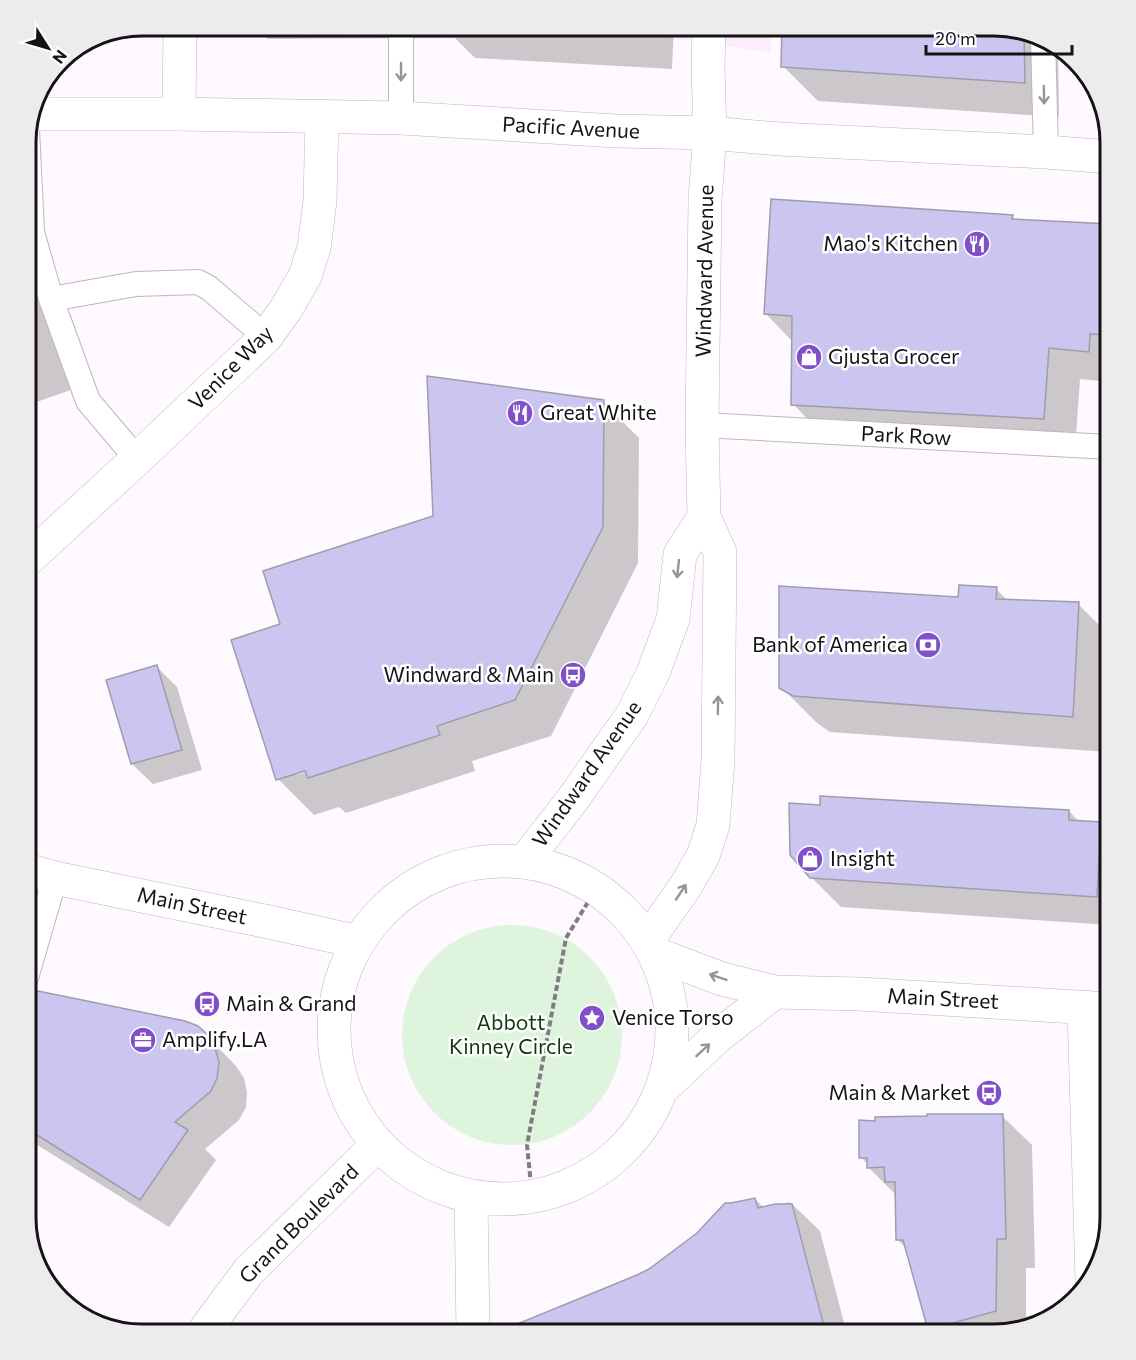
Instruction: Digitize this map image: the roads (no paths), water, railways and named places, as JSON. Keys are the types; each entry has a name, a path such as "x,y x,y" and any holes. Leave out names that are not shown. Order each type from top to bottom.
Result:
{"street":[{"path":"179,114 180,36"},
{"name":"Windward Avenue","path":"652,947 703,856 713,825 718,760 720,552 704,517 702,425 705,200 710,133 709,36"},
{"name":"Pacific Avenue","path":"40,114 400,118 616,131 710,133 779,139 1100,156"},
{"name":"Venice Way","path":"36,552 266,337 286,309 305,276 314,248 320,201 322,116"},
{"name":"Windward Avenue","path":"524,862 573,799 632,716 653,673 673,620 680,554 704,517"},
{"path":"524,862 565,872 612,899 631,919 652,947 664,977 672,1016 671,1050 661,1090 650,1113 619,1153 600,1168 555,1191 505,1199 471,1196 427,1181 400,1164 378,1144 361,1122 340,1073 335,1046 335,1019 339,992 347,966 359,942 382,913 410,890 441,873 476,863 524,862"},
{"name":"Main Street","path":"40,874 359,942"},
{"name":"Main Street","path":"652,947 722,979 775,992 859,994 1097,1008"},
{"path":"661,1090 717,1037 775,992"},
{"path":"1092,1257 1097,1008"},
{"name":"Grand Boulevard","path":"210,1324 248,1272 378,1144"},
{"path":"471,1196 473,1324"}],"lane":[{"path":"400,118 401,36"},
{"path":"1043,48 1046,152"},
{"path":"36,246 51,299 88,401 137,459"},
{"path":"51,299 136,284 198,282 209,288 266,337"},
{"name":"Park Row","path":"702,425 1100,446"},
{"path":"36,904 40,874"}],"place":[{"name":"Mao's Kitchen","path":"977,244"},
{"name":"Gjusta Grocer","path":"809,357"},
{"name":"Great White","path":"520,413"},
{"name":"Bank of America","path":"928,645"},
{"name":"Windward & Main","path":"573,675"},
{"name":"Insight","path":"810,859"},
{"name":"Main & Grand","path":"207,1004"},
{"name":"Venice Torso","path":"592,1018"},
{"name":"Amplify.LA","path":"143,1040"},
{"name":"Main & Market","path":"989,1093"}],"park label":[{"name":"Abbott Kinney Circle","path":"511,1035"}]}
